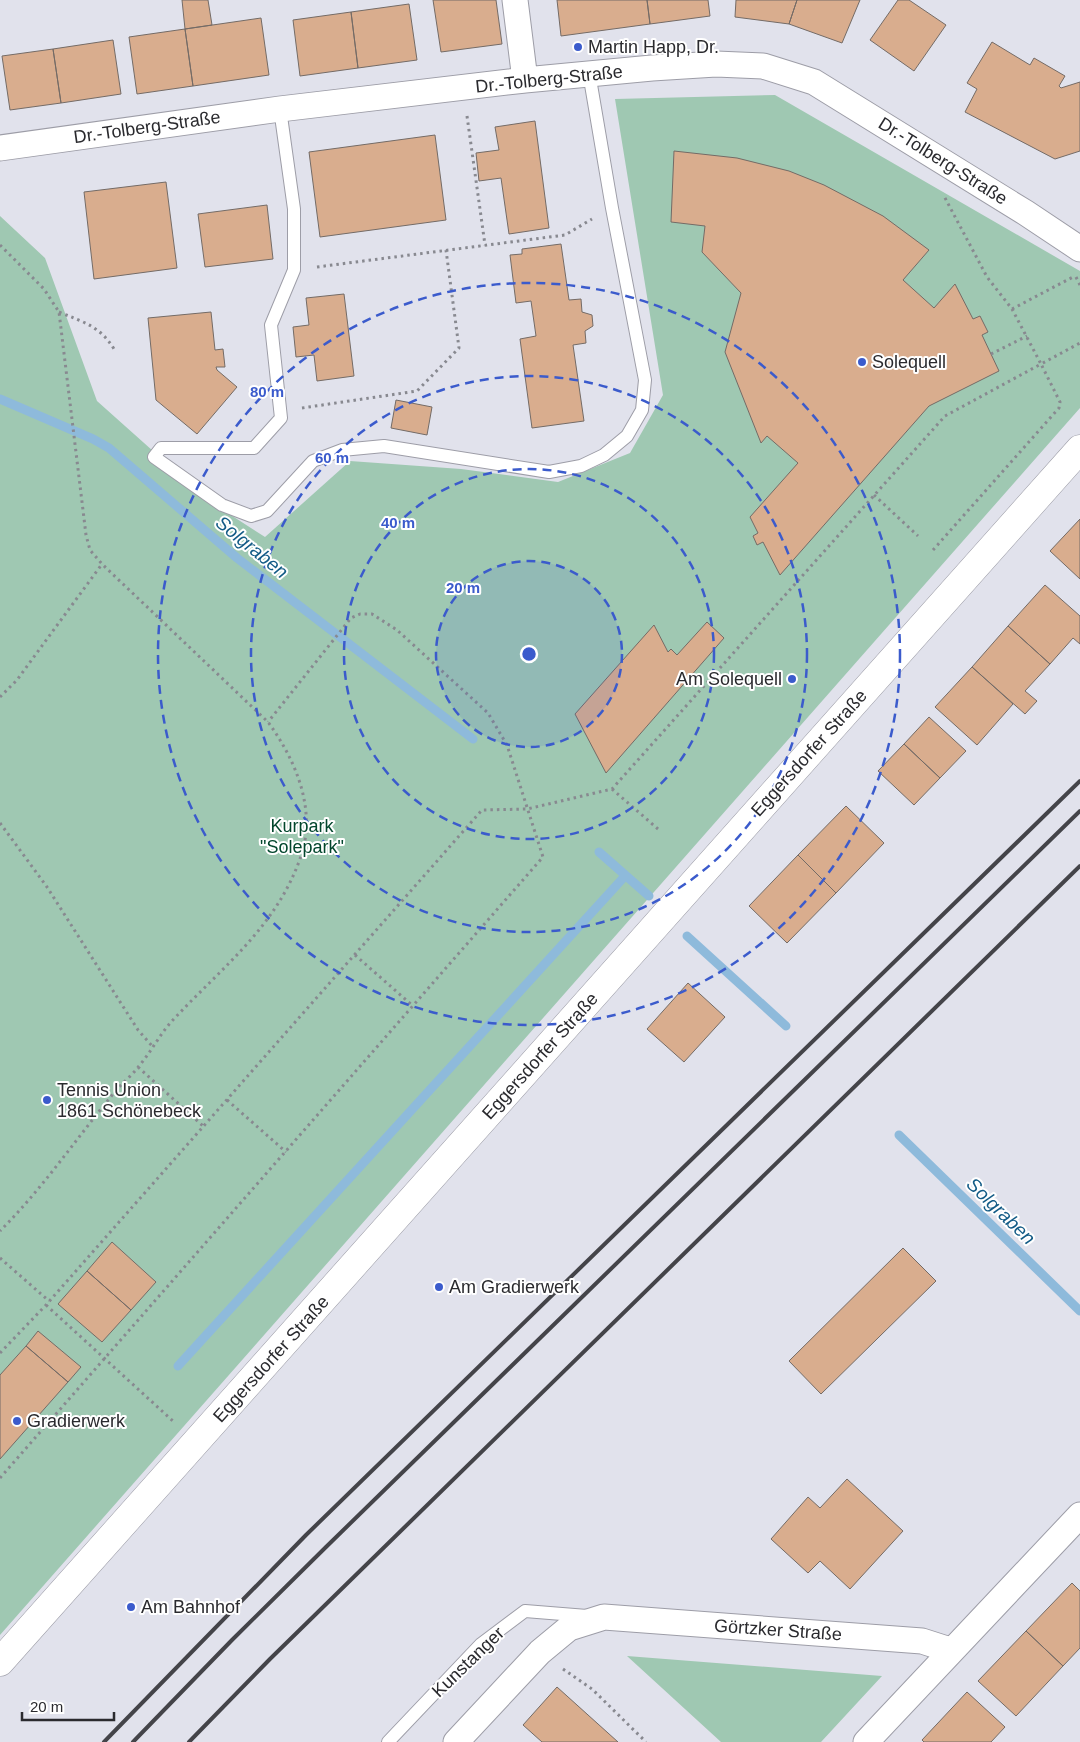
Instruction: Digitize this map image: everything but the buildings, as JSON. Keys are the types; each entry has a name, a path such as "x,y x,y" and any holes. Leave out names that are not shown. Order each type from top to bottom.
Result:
{"street":[{"path":"515,0 525,80"},
{"name":"Dr.-Tolberg-Straße","path":"0,148 280,109 589,73 716,64 762,66 814,82 1026,213 1080,249"},
{"name":"Eggersdorfer Straße","path":"0,1662 1080,449"},
{"path":"866,1742 950,1650 1080,1515"},
{"path":"456,1742 540,1652 569,1628 604,1617"},
{"name":"Görtzker Straße","path":"604,1617 922,1641 950,1650"}],"lane":[{"path":"280,109 294,208 294,270 271,325 281,418 254,448 161,448 154,457 222,505 251,516 267,511 313,461 342,450 384,446 549,472 581,466 604,455 627,436 642,410 645,380 612,208 589,73"},
{"name":"Kunstanger","path":"388,1742 481,1644 525,1611 604,1617"}],"path":[{"path":"463,88 485,245"},
{"path":"933,550 1059,408 1060,402 1012,309 987,277 947,204"},
{"path":"294,270 565,235 612,208"},
{"path":"0,245 44,289 60,312 86,535 90,550 102,564 254,706 268,722 283,742 305,797 307,828 302,855 272,915 231,964 171,1022 138,1067 118,1089 55,1171 0,1231"},
{"path":"281,418 298,408 417,391 459,348 446,250"},
{"path":"1012,309 1075,276 1080,270"},
{"path":"1075,276 1080,285"},
{"path":"60,312 91,325 105,334 114,349"},
{"path":"991,354 1026,336"},
{"path":"0,1353 46,1305 482,810 527,808 612,789 945,416 1080,343"},
{"path":"874,495 918,536"},
{"path":"0,697 17,680 102,564"},
{"path":"0,1478 543,856 507,744 488,713 397,630 372,614 360,614 349,621 268,722"},
{"path":"612,789 658,829"},
{"path":"0,824 47,887 138,1030 153,1047"},
{"path":"355,954 413,1006"},
{"path":"138,1067 203,1126"},
{"path":"227,1100 286,1152"},
{"path":"0,1258 49,1301"},
{"path":"46,1305 105,1357 196,1443"},
{"path":"540,1652 592,1689 646,1742"}],"green space":[{"name":"Kurpark \"Solepark\"","path":"775,95 1080,271 1080,408 0,1635 0,216 45,258 97,401 209,501 265,537 350,461 461,469 558,482 630,453 663,395 615,99"},
{"path":"627,1656 882,1676 821,1742 721,1742"}],"waterway":[{"name":"Solgraben","path":"0,399 93,439 109,448 237,558 473,739"},
{"name":"Solgraben","path":"599,852 649,896"},
{"path":"178,1366 625,876"},
{"name":"Solgraben","path":"687,936 786,1026"},
{"name":"Solgraben","path":"899,1135 1080,1311"}],"railway":[{"path":"104,1742 306,1535 1080,781"},
{"path":"133,1742 326,1547 1080,811"},
{"path":"189,1742 270,1659 1080,866"}],"place":[{"name":"Martin Happ, Dr.","path":"578,47"},
{"name":"Solequell","path":"862,362"},
{"name":"Am Solequell","path":"792,679"},
{"name":"Tennis Union 1861 Schönebeck","path":"47,1100"},
{"name":"Am Gradierwerk","path":"439,1287"},
{"name":"Gradierwerk","path":"17,1421"},
{"name":"Am Bahnhof","path":"131,1607"}]}
